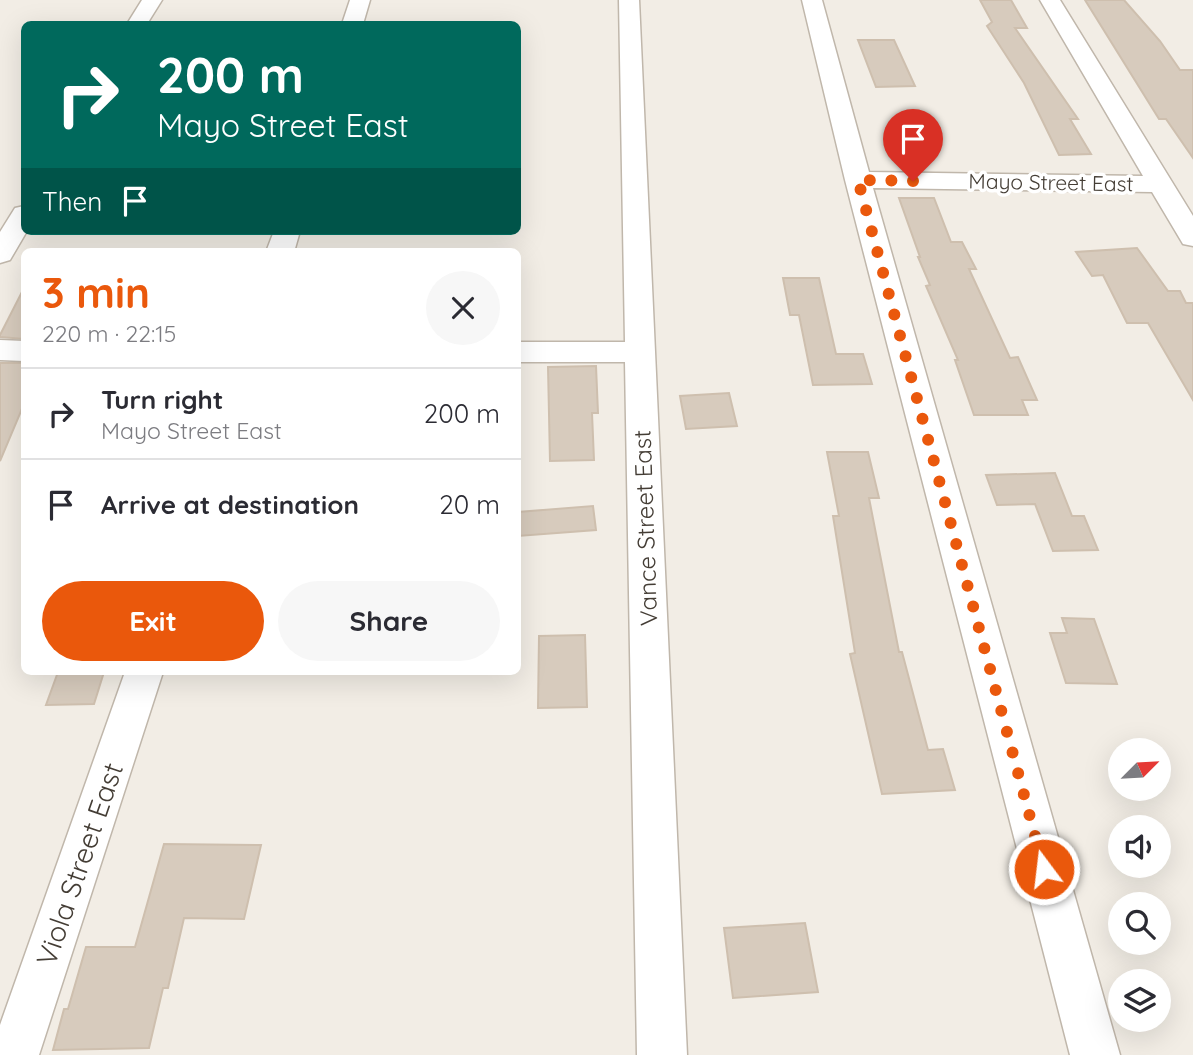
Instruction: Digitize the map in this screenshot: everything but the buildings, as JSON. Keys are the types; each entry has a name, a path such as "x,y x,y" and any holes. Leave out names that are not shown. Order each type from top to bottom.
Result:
{"street":[{"path":"139,21 152,0"},
{"path":"353,21 360,0"},
{"name":"Vance Street East","path":"629,0 662,1055"},
{"path":"812,0 858,180 1095,1055"},
{"path":"1050,0 1193,238"},
{"name":"Mayo Street East","path":"858,180 1161,184"},
{"path":"0,254 21,219"},
{"path":"0,350 21,351"},
{"path":"521,352 639,352"},
{"name":"Viola Street East","path":"14,1055 143,675"}],"route":[{"path":"913,181 858,180 1044,869"}]}
